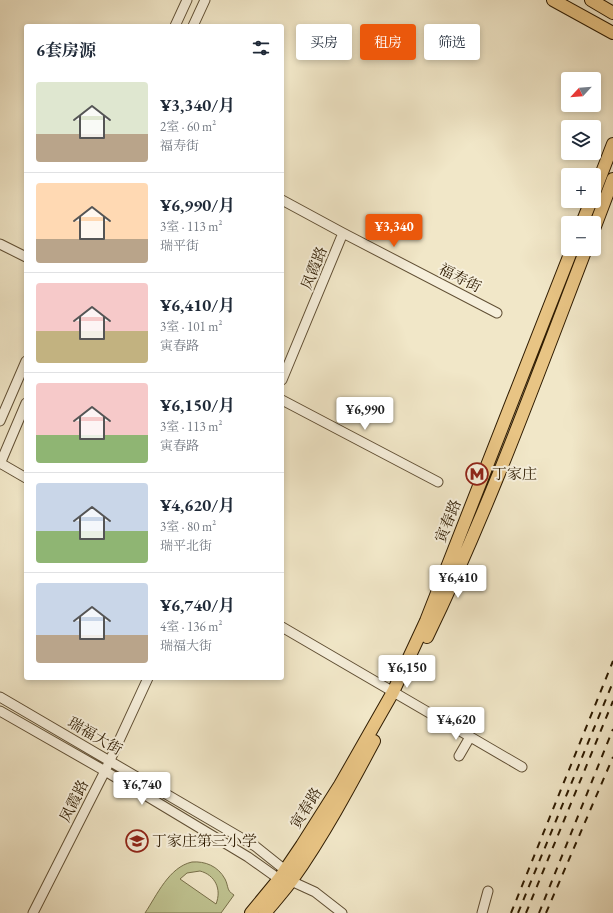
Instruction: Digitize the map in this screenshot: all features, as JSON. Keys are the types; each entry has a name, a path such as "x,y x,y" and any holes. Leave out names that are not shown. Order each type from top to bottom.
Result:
{"main road":[{"path":"553,0 613,33"},
{"path":"591,0 613,13"},
{"path":"601,175 613,144"},
{"path":"599,216 613,179"},
{"name":"寅春路","path":"396,694 569,256"},
{"name":"寅春路","path":"265,913 340,785 396,694 435,622 479,524 583,256"},
{"name":"寅春路","path":"251,913 285,877"}],"street":[{"path":"176,24 187,0"},
{"path":"194,24 205,0"},
{"name":"福寿街","path":"284,201 497,313"},
{"name":"凤霞路","path":"284,375 343,233"},
{"path":"0,244 24,257"},
{"path":"0,421 24,366"},
{"path":"284,401 438,482"},
{"path":"24,408 0,463 24,477"},
{"path":"284,628 522,767"},
{"name":"凤霞路","path":"33,913 110,761 147,680"},
{"name":"瑞福大街","path":"0,696 255,846 285,877"},
{"name":"瑞福大街","path":"0,711 105,771 248,857 285,877"},
{"path":"459,756 470,737"},
{"path":"285,877 315,892 342,913"},
{"path":"482,913 488,891"}],"green space":[{"path":"192,862 202,862 211,865 222,874 229,890 234,895 221,913 145,913 164,883 184,865","holes":["200,871 213,879 218,888 218,898 216,904 180,879 187,873"]}],"railway":[{"path":"511,913 613,661"},
{"path":"518,913 613,682"},
{"path":"526,913 613,701"},
{"path":"539,913 613,729"},
{"path":"546,913 613,757"}],"place":[{"name":"丁家庄","path":"477,474"},
{"name":"丁家庄第三小学","path":"137,841"}]}
